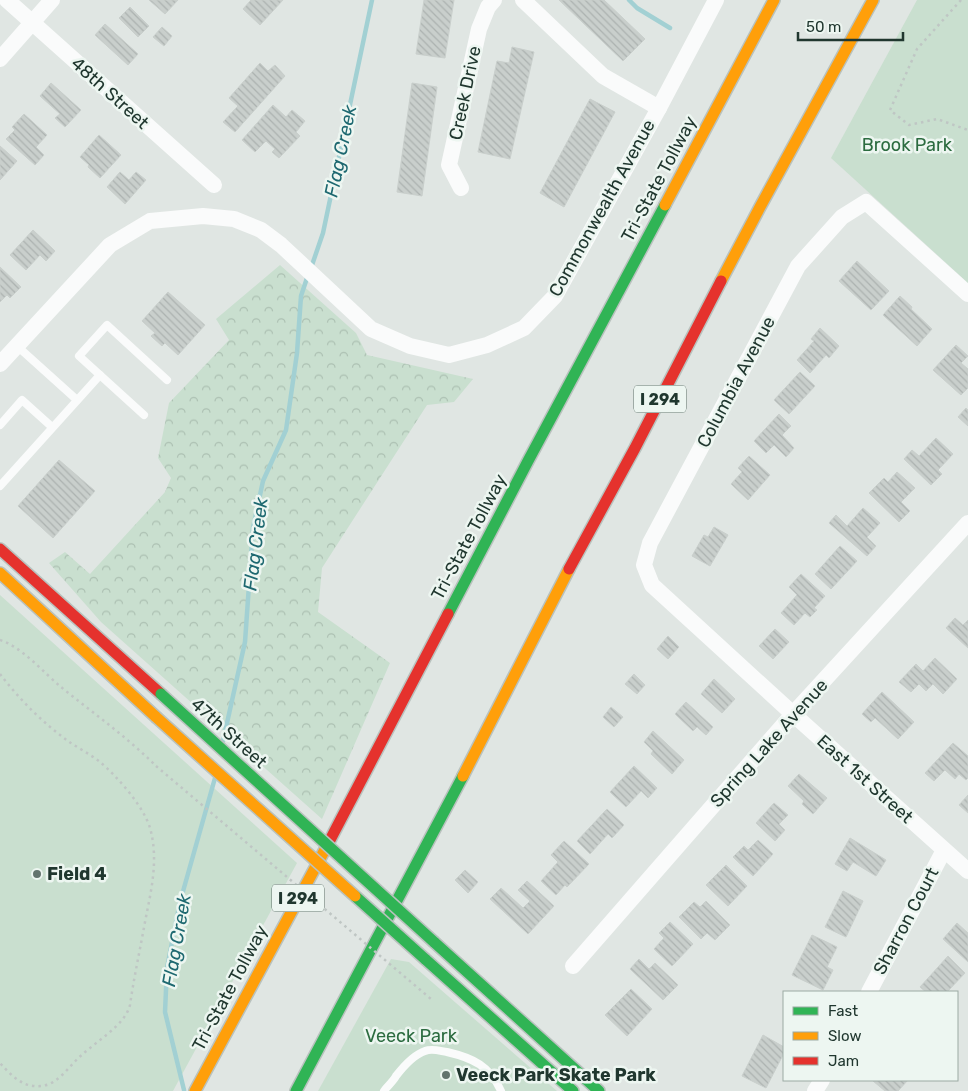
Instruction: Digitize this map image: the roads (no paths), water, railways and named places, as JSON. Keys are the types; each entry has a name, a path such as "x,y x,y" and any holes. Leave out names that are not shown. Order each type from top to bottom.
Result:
{"main road":[{"name":"Tri-State Tollway","path":"195,1091 369,767 524,469 774,0"},
{"name":"I 294","path":"296,1091 760,207 873,0"},
{"name":"47th Street","path":"0,549 599,1091"},
{"name":"47th Street","path":"0,573 156,717 573,1091"}],"street":[{"name":"48th Street","path":"7,0 214,185"},
{"path":"0,59 52,0"},
{"name":"Creek Drive","path":"461,188 449,165 479,28 488,7 494,0"},
{"path":"523,0 603,76 659,108"},
{"name":"Commonwealth Avenue","path":"0,364 110,245 150,220 203,216 234,219 261,230 281,244 372,329 410,346 449,355 488,345 524,328 555,296 659,108 716,0"},
{"name":"Columbia Avenue","path":"652,585 644,565 650,543 798,266 842,217 866,202 968,294"},
{"name":"Spring Lake Avenue","path":"574,966 793,714 968,523"},
{"name":"East 1st Street","path":"652,585 968,871"},
{"name":"Sharron Court","path":"870,991 944,850"}],"lane":[{"path":"144,415 78,356 107,324 167,380"},
{"path":"17,346 77,400"},
{"path":"0,486 100,375"},
{"path":"0,424 22,400 52,427"},
{"path":"384,1091 398,1073 418,1054 426,1050 437,1050 461,1055 476,1062 496,1079 501,1091"}],"waterway":[{"name":"Flag Creek","path":"311,268 323,233 372,0"},
{"path":"629,0 637,8 670,28"},
{"name":"Flag Creek","path":"223,741 245,642 253,528 263,481 286,430 297,353 301,296 308,275"},
{"name":"Flag Creek","path":"184,1090 165,1012 167,968 180,902 215,778"}],"place":[{"name":"Field 4","path":"37,874"},
{"name":"Veeck Park Skate Park","path":"446,1075"}],"park label":[{"name":"Brook Park","path":"907,145"},
{"name":"Veeck Park","path":"411,1036"}]}
